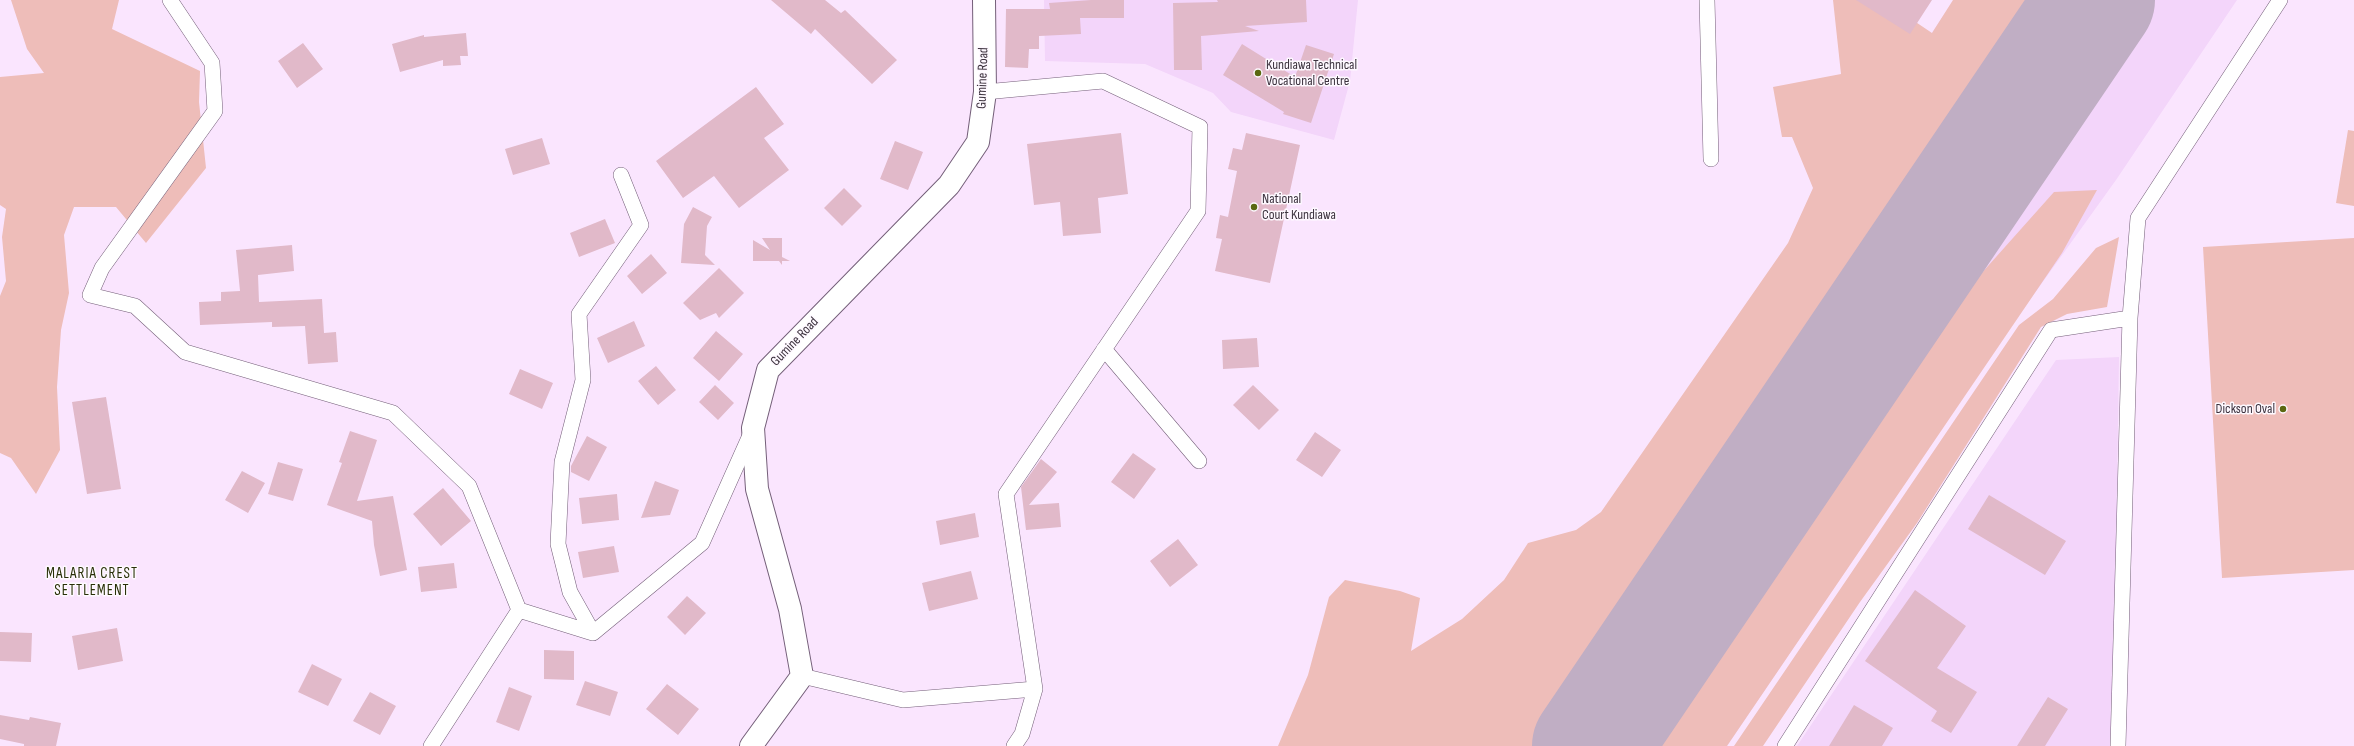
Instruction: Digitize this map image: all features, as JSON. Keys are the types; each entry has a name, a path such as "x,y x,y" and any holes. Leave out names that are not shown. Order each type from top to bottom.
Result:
{"main road":[{"name":"Gumine Road","path":"802,676 790,609 757,488 753,428 768,370 949,185 978,142 985,92 984,0"},
{"path":"751,746 802,676"}],"street":[{"path":"170,0 212,63 215,111 102,268 90,295 135,306 185,352 393,413 469,486 519,610"},
{"path":"1707,0 1711,159"},
{"path":"2118,746 2130,318 2138,218 2280,0"},
{"path":"985,92 1103,81 1200,127 1198,211 1006,494 1034,689 1022,734 1014,746"},
{"path":"593,634 570,592 558,544 562,470 583,380 579,314 641,225 621,176"},
{"path":"1785,746 2051,330 2130,318"},
{"path":"1104,349 1198,461"},
{"path":"593,634 702,543 753,428"},
{"path":"519,610 593,634"},
{"path":"432,746 519,610"},
{"path":"802,676 903,700 1034,689"}],"shaded area":[{"path":"11,0 119,0 112,29 200,71 199,102 206,168 146,243 116,207 74,207 64,235 69,293 61,330 57,387 60,450 36,494 11,458 0,453 0,296 6,281 2,237 6,209 0,205 0,77 44,73 27,49"},
{"name":"Kundiawa Technical Vocational Centre","path":"1044,0 1358,0 1350,81 1334,140 1231,112 1213,93 1145,64 1045,61"},
{"path":"1833,0 1883,0 1932,33 1953,0 2046,0 1542,746 1278,746 1308,675 1329,597 1345,580 1400,591 1420,598 1411,651 1462,619 1504,580 1528,543 1576,530 1601,512 1788,243 1813,188 1792,137 1782,137 1773,87 1841,74"},
{"path":"1954,0 2237,0 2116,180 2014,322 1727,746 1449,746"},
{"path":"2348,130 2354,131 2354,206 2336,203"},
{"path":"2097,190 2062,253 1727,746 1657,746 1810,514 1980,275 2054,192"},
{"path":"2119,237 2107,307 2067,314 2041,327 1917,523 1860,602 1763,746 1734,746 2019,325 2053,299 2096,248"},
{"name":"Dickson Oval","path":"2354,238 2354,570 2222,578 2203,247"},
{"path":"2119,357 2113,746 1797,746 2056,360"}],"building":[{"path":"771,0 825,0 841,13 845,10 897,60 872,84 815,29 811,34"},
{"path":"1091,0 1124,0 1124,18 1080,18 1081,34 1039,36 1039,49 1029,49 1028,68 1005,67 1006,9 1050,9 1049,3"},
{"path":"1217,0 1306,0 1307,22 1245,26 1259,31 1201,36 1202,70 1174,70 1173,3 1218,2"},
{"path":"1856,0 1932,0 1910,34"},
{"path":"466,33 468,56 460,56 461,65 443,66 443,60 400,72 392,44 424,35 424,37"},
{"path":"303,43 323,69 297,88 278,61"},
{"path":"1242,44 1295,77 1306,45 1334,54 1311,123 1283,114 1284,112 1223,75"},
{"path":"756,87 784,124 764,138 789,170 739,208 714,176 683,198 656,161"},
{"path":"1121,133 1128,194 1098,198 1101,233 1063,236 1060,202 1034,205 1027,144"},
{"name":"National Court Kundiawa","path":"1246,133 1300,145 1270,283 1215,271 1222,239 1216,238 1220,215 1228,217 1237,171 1228,169 1233,148 1242,150"},
{"path":"542,138 550,164 513,175 505,149"},
{"path":"895,141 923,152 908,190 880,179"},
{"path":"844,188 862,206 842,226 824,208"},
{"path":"693,207 712,217 707,226 705,255 715,265 681,263 684,224"},
{"path":"605,219 615,243 579,257 570,233"},
{"path":"762,238 782,238 782,257 790,261 782,261 782,265 779,261 753,261 753,240 770,250"},
{"path":"292,245 294,271 258,275 259,302 322,299 324,333 336,332 338,362 308,364 305,326 272,327 272,322 200,325 199,302 221,301 221,292 240,291 236,250"},
{"path":"651,254 667,273 642,294 627,276"},
{"path":"719,268 744,293 719,318 716,313 700,320 683,303"},
{"path":"634,321 645,346 608,363 597,338"},
{"path":"716,331 743,354 719,381 693,358"},
{"path":"1257,338 1259,367 1223,369 1222,340"},
{"path":"656,366 676,390 658,405 638,381"},
{"path":"520,369 553,383 542,409 509,394"},
{"path":"715,385 734,403 718,420 699,402"},
{"path":"1253,385 1279,410 1259,430 1233,405"},
{"path":"106,397 121,489 87,494 72,402"},
{"path":"350,431 377,440 357,501 393,496 407,570 380,576 374,545 372,521 327,505 342,463 339,462"},
{"path":"1315,432 1341,450 1322,477 1296,460"},
{"path":"587,436 607,447 589,481 571,472 571,466"},
{"path":"1133,453 1156,469 1134,499 1111,482"},
{"path":"1041,459 1057,472 1029,505 1059,503 1061,527 1026,530 1021,487"},
{"path":"278,462 303,469 293,501 268,494"},
{"path":"242,471 265,483 248,513 225,500"},
{"path":"655,481 679,490 670,515 641,518"},
{"path":"443,488 471,521 441,546 413,514"},
{"path":"617,494 619,520 582,524 579,498"},
{"path":"1989,495 2066,541 2045,575 1968,529"},
{"path":"975,513 979,537 940,545 936,521"},
{"path":"1178,539 1198,565 1170,587 1150,561"},
{"path":"614,546 619,572 583,578 578,552"},
{"path":"454,563 457,588 421,592 418,567"},
{"path":"971,571 978,599 929,611 922,583"},
{"path":"1915,590 1966,626 1937,668 1977,692 1951,733 1931,721 1937,711 1865,661"},
{"path":"687,596 706,613 685,635 667,617"},
{"path":"117,628 123,661 78,670 72,636"},
{"path":"0,632 32,633 31,662 0,661"},
{"path":"544,650 574,651 574,680 544,679"},
{"path":"312,664 342,679 328,706 298,692"},
{"path":"585,681 618,692 610,716 576,705"},
{"path":"667,684 699,709 678,735 646,709"},
{"path":"509,687 532,696 519,731 496,722"},
{"path":"370,692 396,706 380,735 353,721"},
{"path":"2048,697 2068,709 2045,746 2017,746"},
{"path":"1854,705 1893,728 1882,746 1829,746"},
{"path":"0,715 29,720 30,717 61,723 56,746 24,746 24,744 0,739"}],"runway":[{"path":"1591,746 2096,0"}],"place":[{"name":"Kundiawa Technical Vocational Centre","path":"1258,73"},
{"name":"National Court Kundiawa","path":"1254,207"},
{"name":"Dickson Oval","path":"2283,409"}],"district":[{"name":"MALARIA CREST SETTLEMENT","path":"92,582"}]}
